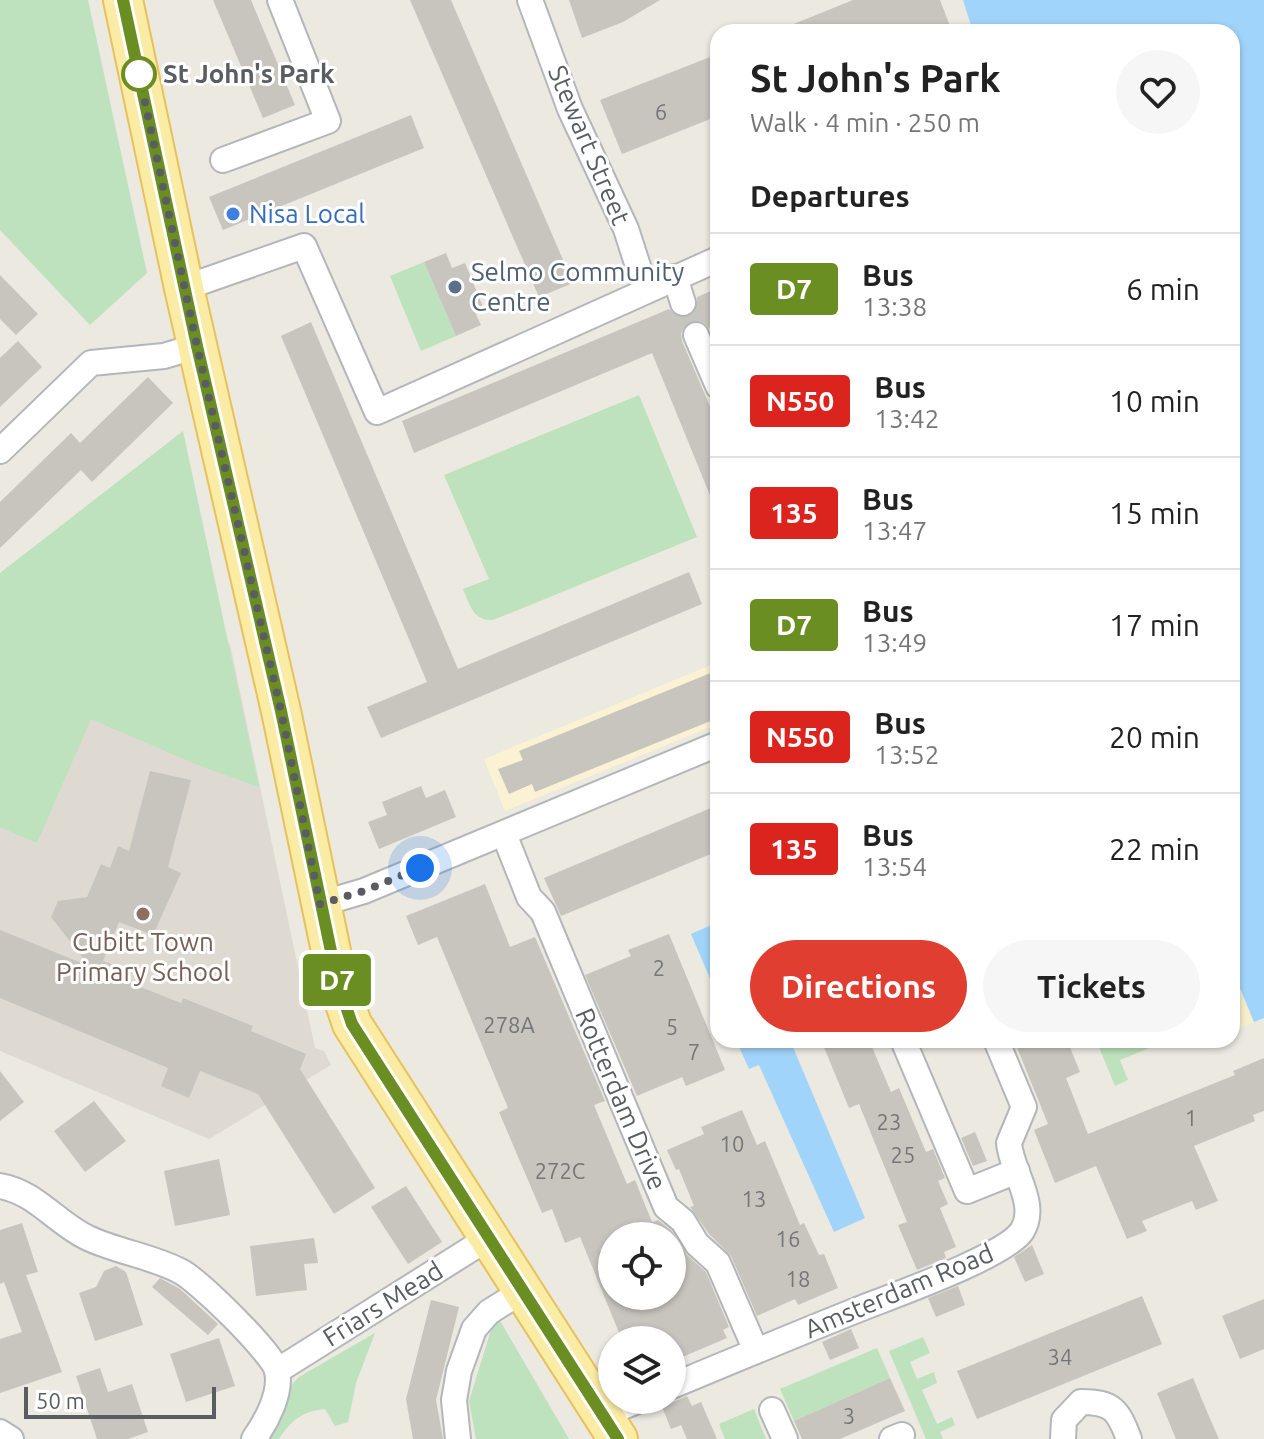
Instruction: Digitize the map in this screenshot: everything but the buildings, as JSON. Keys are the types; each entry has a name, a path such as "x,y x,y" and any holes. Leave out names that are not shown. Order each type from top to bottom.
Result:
{"main road":[{"path":"123,0 184,288 281,711 320,904 337,980 352,1024 611,1427"}],"street":[{"path":"223,160 328,121 280,0"},
{"name":"Stewart Street","path":"530,0 570,109 626,229 646,291"},
{"path":"184,288 304,246 377,412 710,262"},
{"path":"675,277 683,303"},
{"path":"696,335 710,367"},
{"path":"0,451 91,363 164,356 197,346"},
{"path":"320,904 364,891 710,747"},
{"name":"Rotterdam Drive","path":"504,834 529,897 543,912 666,1207 683,1221 697,1244 718,1263 756,1351"},
{"path":"906,1048 967,1191 1017,1171"},
{"name":"Amsterdam Road","path":"686,1380 911,1289 1011,1243 1023,1229 1027,1213 1025,1193 1009,1143 1024,1107 999,1048"},
{"path":"0,1186 31,1197 85,1237 161,1262 200,1285 269,1356 277,1371 270,1411 254,1439"},
{"name":"Friars Mead","path":"277,1371 490,1237"},
{"path":"458,1439 454,1400 459,1371 470,1338 489,1312 524,1290"},
{"path":"1063,1439 1064,1420 1081,1402 1103,1404 1113,1409 1129,1439"},
{"path":"772,1410 785,1439"},
{"path":"0,1432 11,1439"}],"shaded area":[{"name":"Cubitt Town Primary School","path":"0,586 230,644 315,1048 324,1051 331,1065 209,1139 0,1051"},
{"path":"710,665 710,727 505,811 484,759"}],"green space":[{"name":"St John's Park","path":"0,0 88,0 147,273 90,325 0,230"},
{"path":"424,262 456,336 421,351 390,276"},
{"path":"639,395 697,537 493,620 481,618 470,606 463,589 489,579 444,475"},
{"path":"183,431 259,787 200,766 91,719 37,843 0,827 0,573"},
{"path":"1099,1048 1149,1048 1120,1060 1128,1080 1115,1086"},
{"path":"496,1314 569,1439 476,1439 469,1401"},
{"path":"375,1333 356,1383 348,1422 335,1426 325,1409 317,1410 298,1418 279,1439 267,1439 292,1384 299,1377"},
{"path":"923,1337 930,1353 910,1362 917,1379 934,1372 937,1383 922,1390 937,1424 952,1417 955,1425 940,1432 943,1439 926,1439 889,1351"},
{"path":"877,1348 890,1378 794,1421 780,1389"},
{"path":"754,1409 766,1439 725,1439 719,1424"}],"sand":[{"path":"1240,988 1254,1022 1240,1028"}],"water":[{"path":"963,0 1264,0 1264,1018 1254,1022 1240,988 1240,24 970,24"},
{"path":"710,926 710,978 691,934"},
{"path":"740,1048 793,1048 865,1218 834,1232 759,1065 749,1069"}],"tunnel":[{"path":"683,303 696,335"}],"bus line":[{"name":"D7","path":"123,0 344,1005 352,1024 618,1439"}],"place":[{"name":"St John's Park","path":"139,74"},
{"name":"Nisa Local","path":"233,214"},
{"name":"Selmo Community Centre","path":"455,287"},
{"name":"Cubitt Town Primary School","path":"143,914"}],"route":[{"path":"139,74 184,288 281,711 320,904 364,891 420,868"}]}
